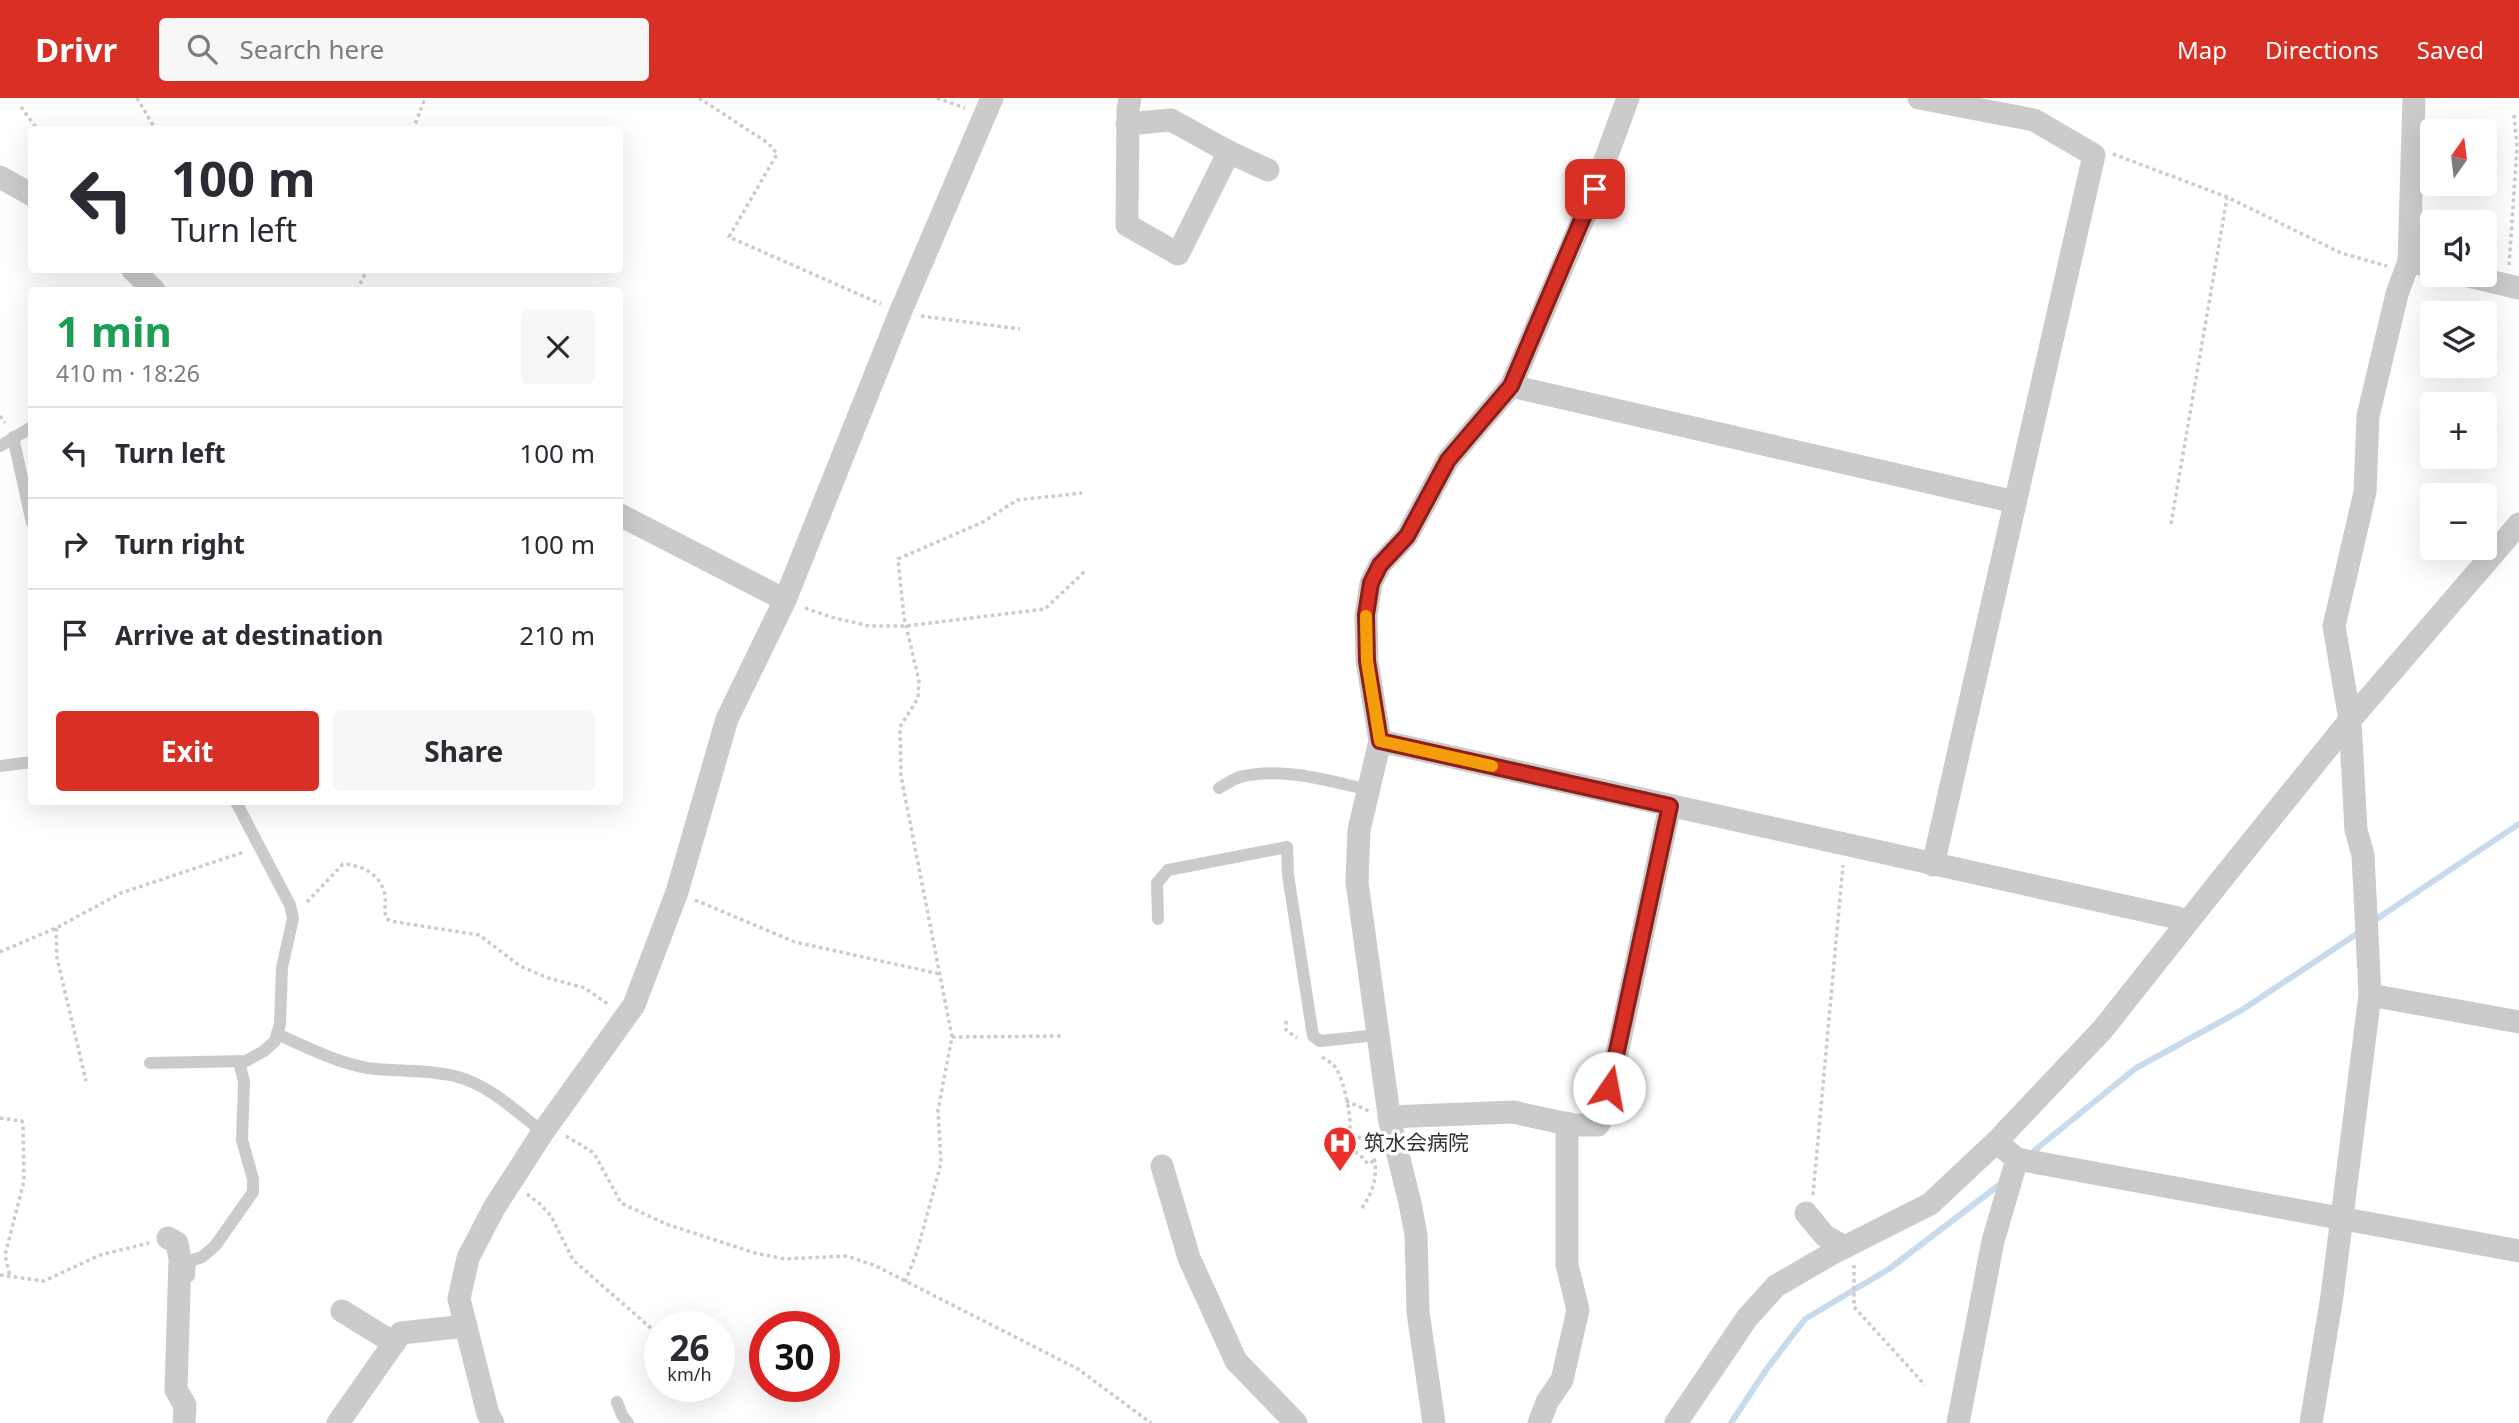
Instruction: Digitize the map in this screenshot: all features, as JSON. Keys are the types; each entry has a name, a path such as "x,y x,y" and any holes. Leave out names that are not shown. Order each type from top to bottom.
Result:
{"street":[{"path":"1130,98 1127,225 1178,254 1229,152"},
{"path":"1434,1423 1418,1312 1416,1235 1389,1117 1357,882 1359,830 1380,741 1367,661 1366,615 1371,583 1380,565 1407,536 1448,460 1511,386 1586,212 1628,98"},
{"path":"1919,98 2034,120 2094,155 1933,865"},
{"path":"2311,1423 2332,1296 2370,995 2362,855 2356,830 2350,720 2334,626 2365,492 2368,416 2397,294 2409,261 2414,98"},
{"path":"493,1423 488,1414 459,1299 468,1258 494,1208 545,1129 634,1005 677,892 727,719 785,600 900,313 988,107"},
{"path":"1128,124 1171,120 1268,170"},
{"path":"0,177 28,193"},
{"path":"2409,261 2420,264"},
{"path":"136,273 151,287"},
{"path":"1511,386 2015,502"},
{"path":"623,517 785,600"},
{"path":"1676,1423 1747,1318 1776,1286 1848,1245 1930,1205 1996,1142 2104,1030 2350,720 2519,524"},
{"path":"1380,741 2178,918"},
{"path":"1389,1117 1513,1112 1567,1123 1598,1125 1604,1114 1670,806"},
{"path":"2370,995 2519,1022"},
{"path":"1539,1423 1547,1402 1562,1380 1578,1310 1567,1265 1567,1123"},
{"path":"1996,1142 2017,1159 2519,1251"},
{"path":"1958,1423 1993,1241 2017,1159"},
{"path":"1162,1166 1189,1258 1236,1361 1296,1423"},
{"path":"1809,1216 1825,1236 1848,1245"},
{"path":"168,1238 177,1242 180,1259 176,1390 184,1406"},
{"path":"342,1311 394,1343"},
{"path":"338,1423 401,1333 466,1326"}],"lane":[{"path":"0,446 28,430"},
{"path":"13,437 28,505"},
{"path":"0,766 28,762"},
{"path":"1219,788 1242,776 1272,773 1369,790"},
{"path":"150,1063 246,1061 275,1041 280,1024 282,968 292,915 290,905 238,805"},
{"path":"1158,919 1157,883 1168,870 1287,847 1288,875 1313,1036 1320,1041 1378,1035"},
{"path":"277,1034 340,1062 369,1068 460,1077 488,1091 545,1129"},
{"path":"184,1406 190,1261 202,1258 215,1246 253,1192 253,1179 242,1140 244,1082 239,1061"},
{"path":"617,1402 628,1423"}],"path":[{"path":"137,98 154,126"},
{"path":"414,126 425,98"},
{"path":"699,98 768,143 777,154 729,237 900,313 1020,329"},
{"path":"937,98 988,107"},
{"path":"21,107 35,126"},
{"path":"2513,287 2517,148 2515,114"},
{"path":"2094,155 2113,153 2227,197 2341,253 2385,266 2409,261"},
{"path":"2171,524 2227,197"},
{"path":"905,1282 917,1252 941,1163 937,1110 952,1037 901,776 900,727 918,698 919,681 906,626 898,559 983,522 1017,500 1082,493"},
{"path":"785,600 831,617 869,626 906,626 1045,609 1085,571"},
{"path":"1809,1216 1845,845"},
{"path":"0,952 57,928 121,893 259,846"},
{"path":"292,915 343,864 355,865 368,870 379,880 384,895 386,918 390,921 479,935 520,965 548,978 585,988 601,998 624,1019"},
{"path":"677,892 795,942 940,974"},
{"path":"57,928 57,958 86,1081"},
{"path":"1286,1021 1286,1030 1306,1045"},
{"path":"952,1037 1062,1036"},
{"path":"1315,1052 1335,1066 1349,1114 1349,1136"},
{"path":"0,1118 22,1121 23,1125 24,1181 5,1255 10,1277"},
{"path":"545,1129 594,1153 621,1203 666,1224 755,1253 785,1259 847,1256 876,1266 1078,1369 1151,1423"},
{"path":"1362,1208 1372,1192 1377,1174 1375,1160 1365,1140 1349,1136 1342,1138 1340,1143 1343,1147 1360,1156 1368,1164 1375,1160"},
{"path":"510,1183 540,1204 551,1216 573,1260 644,1322"},
{"path":"0,1275 44,1281 100,1255 168,1238"},
{"path":"1848,1245 1854,1260 1854,1307 1925,1385"}],"waterway":[{"path":"2372,922 2519,824"},
{"path":"2032,1156 2037,1152 2035,1150 2136,1068 2242,1010 2361,931"},
{"path":"1731,1423 1766,1370 1805,1319 1889,1269 2003,1182"}],"slow traffic":[{"path":"1366,616 1367,661 1380,741 1492,766"}],"place":[{"name":"筑水会病院","path":"1340,1173"}],"route":[{"path":"1595,189 1511,386 1448,460 1407,536 1380,565 1371,583 1366,615 1367,661 1380,741 1670,806 1609,1088"}]}
